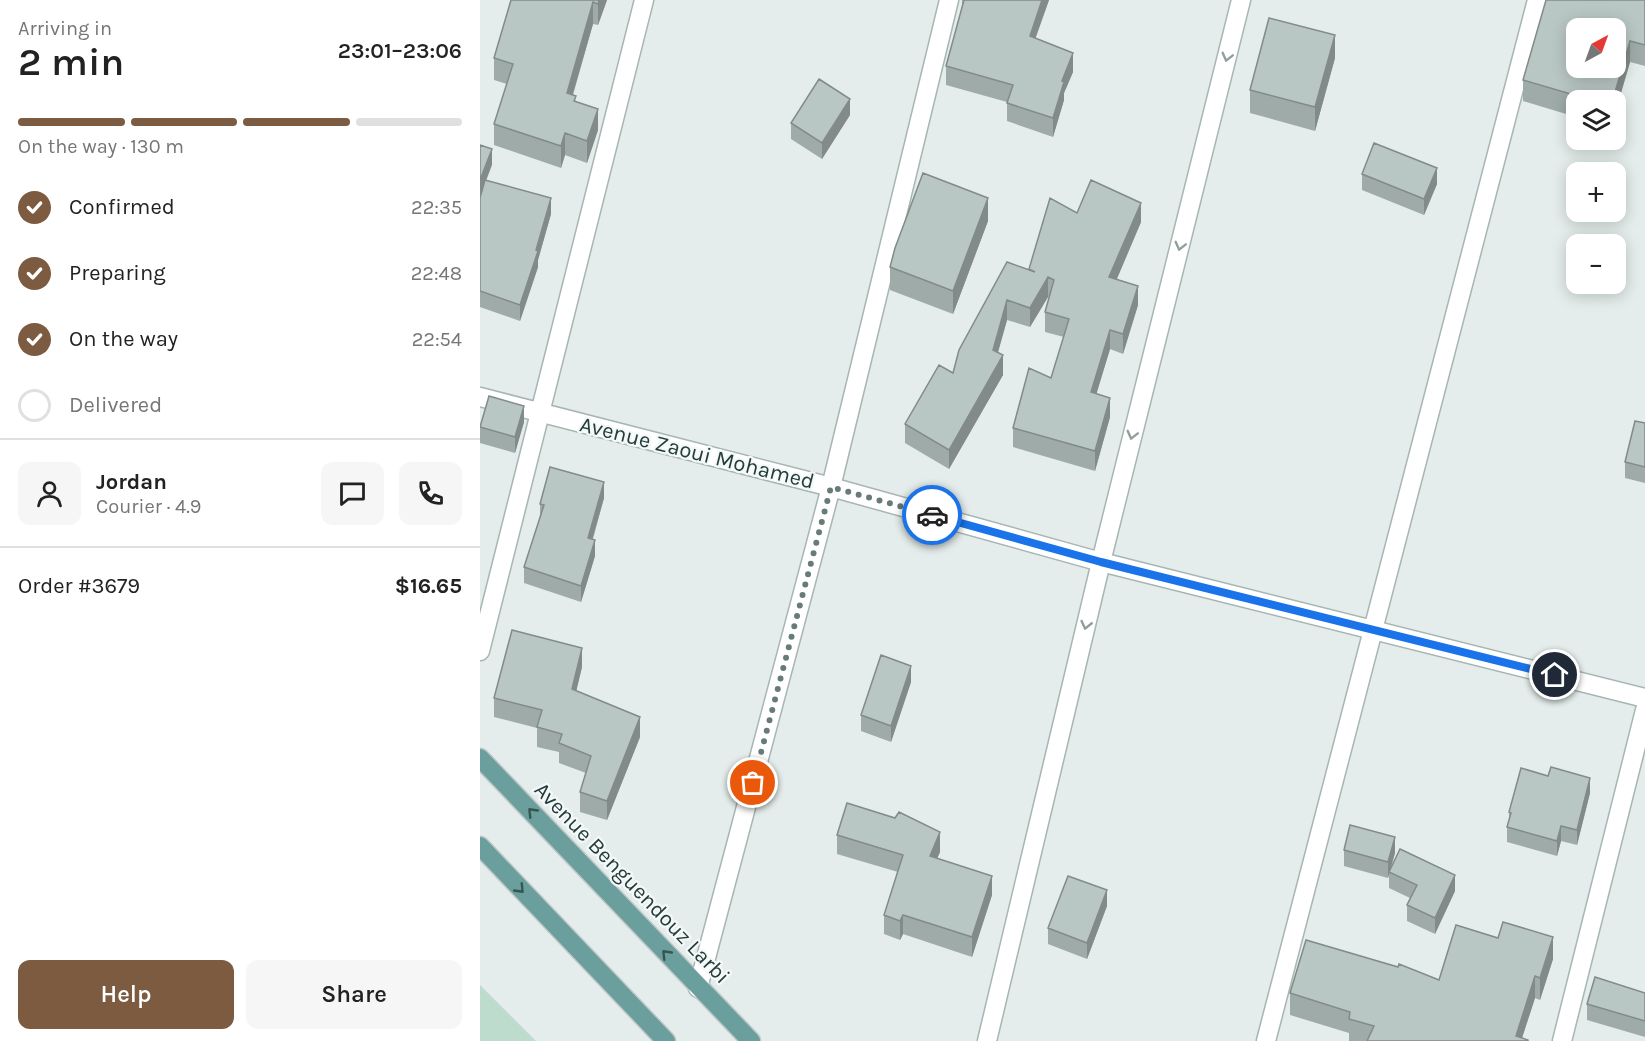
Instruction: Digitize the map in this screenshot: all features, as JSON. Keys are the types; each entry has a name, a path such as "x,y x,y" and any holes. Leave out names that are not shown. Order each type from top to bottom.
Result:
{"main road":[{"name":"Avenue Benguendouz Larbi","path":"480,758 751,1041"},
{"path":"480,846 666,1041"}],"street":[{"path":"480,651 644,0"},
{"path":"698,988 831,487 949,0"},
{"path":"987,1041 1101,562 1241,0"},
{"path":"1266,1041 1375,630 1537,0"},
{"name":"Avenue Zaoui Mohamed","path":"480,397 831,487 1101,562 1645,698"},
{"path":"1562,1041 1645,710"}],"green space":[{"path":"480,985 536,1041 480,1041"}],"building":[{"path":"511,0 599,0 598,4 593,2 567,93 576,96 574,101 598,109 587,141 565,133 561,146 494,124 513,64 494,58"},
{"path":"964,0 1042,0 1030,36 1073,53 1062,81 1064,82 1053,118 1007,103 1013,85 946,66"},
{"path":"1546,0 1645,0 1645,45 1630,41 1626,55 1626,18 1566,18 1566,78 1619,78 1616,90 1566,90 1566,93 1523,80"},
{"path":"1269,18 1335,35 1315,107 1250,90"},
{"path":"819,79 850,99 822,143 791,123"},
{"path":"1374,143 1437,168 1424,199 1362,174"},
{"path":"480,145 492,149 480,180"},
{"path":"923,173 988,198 953,291 890,267"},
{"path":"485,180 551,198 536,250 538,251 520,305 480,291 480,198"},
{"path":"1091,180 1141,203 1109,277 1138,286 1123,334 1110,330 1091,392 1110,398 1095,451 1013,428 1029,368 1051,378 1069,319 1045,312 1054,280 1048,277 1030,308 1007,300 993,350 1003,355 949,450 905,424 939,365 953,373 959,350 1007,262 1035,272 1029,269 1050,198 1077,213"},
{"path":"489,396 524,406 515,437 480,427"},
{"path":"1635,421 1645,423 1645,467 1625,462"},
{"path":"550,467 604,482 588,538 595,540 581,586 524,567 544,505 540,504"},
{"path":"512,630 582,648 572,689 640,717 607,801 580,792 591,756 559,743 562,734 537,727 542,710 494,698"},
{"path":"881,655 911,666 891,726 861,715"},
{"path":"1551,767 1590,778 1577,830 1561,826 1557,841 1507,827 1521,768 1548,776"},
{"path":"847,803 895,818 899,812 940,832 930,856 992,876 972,937 903,915 900,921 884,915 903,855 837,835"},
{"path":"1350,825 1395,837 1388,862 1344,850"},
{"path":"1400,849 1455,875 1435,918 1407,905 1417,885 1389,872"},
{"path":"1068,876 1107,890 1087,943 1048,928"},
{"path":"1503,922 1553,937 1540,978 1535,976 1516,1036 1528,1041 1367,1041 1374,1026 1349,1019 1350,1012 1290,993 1306,940 1398,967 1399,964 1439,980 1456,925 1498,938"},
{"path":"1595,977 1645,993 1645,1021 1587,1004"}],"way so far":[{"path":"753,783 831,487 932,515"}],"route":[{"path":"932,515 1101,562 1555,675"}]}
